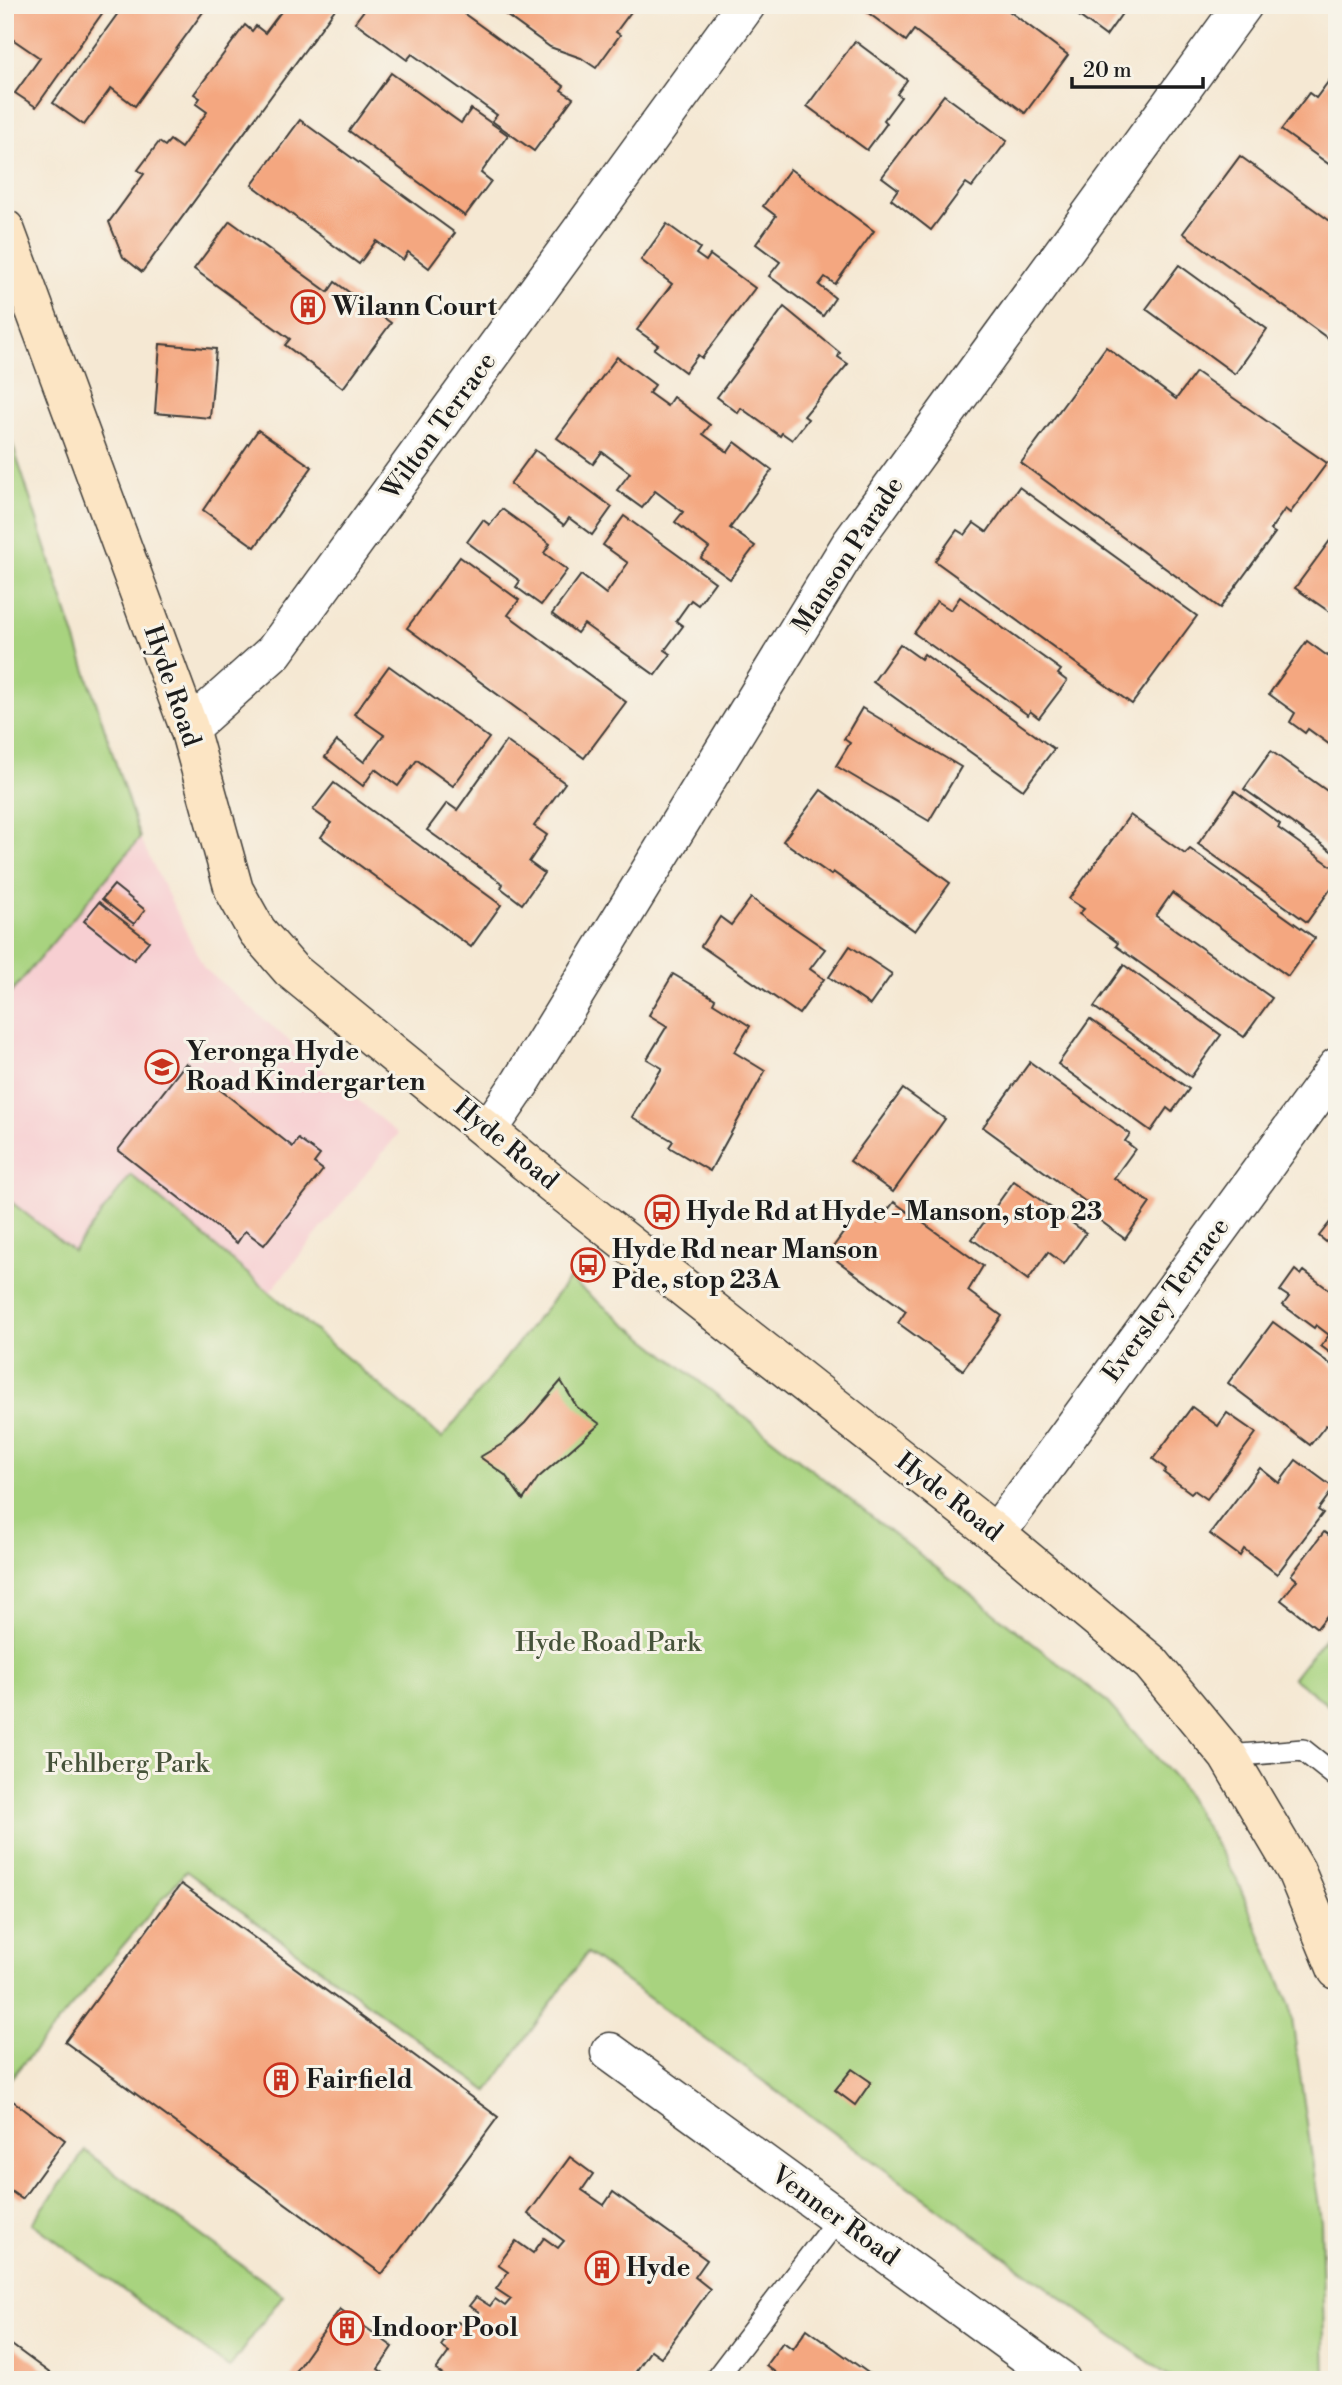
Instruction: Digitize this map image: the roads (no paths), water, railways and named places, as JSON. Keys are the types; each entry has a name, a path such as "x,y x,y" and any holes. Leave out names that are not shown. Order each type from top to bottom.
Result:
{"street":[{"name":"Wilton Terrace","path":"189,728 274,652 746,5"},
{"name":"Manson Parade","path":"489,1129 521,1082 850,545 1243,5"},
{"name":"Hyde Road","path":"5,229 189,728 234,890 257,931 291,970 571,1198 996,1534 1151,1663 1228,1756 1296,1871 1337,1969"},
{"name":"Eversley Terrace","path":"996,1534 1337,1067"},
{"name":"Venner Road","path":"610,2052 1061,2380"}],"lane":[{"path":"1228,1756 1303,1751 1337,1777"},
{"path":"715,2380 838,2218"}],"place":[{"name":"Wilann Court","path":"308,307"},
{"name":"Yeronga Hyde Road Kindergarten","path":"162,1067"},
{"name":"Hyde Rd at Hyde - Manson, stop 23","path":"662,1212"},
{"name":"Hyde Rd near Manson Pde, stop 23A","path":"588,1265"},
{"name":"Fairfield","path":"281,2080"},
{"name":"Hyde","path":"602,2268"},
{"name":"Indoor Pool","path":"347,2328"}],"park label":[{"name":"Hyde Road Park","path":"608,1643"},
{"name":"Fehlberg Park","path":"127,1764"}]}
